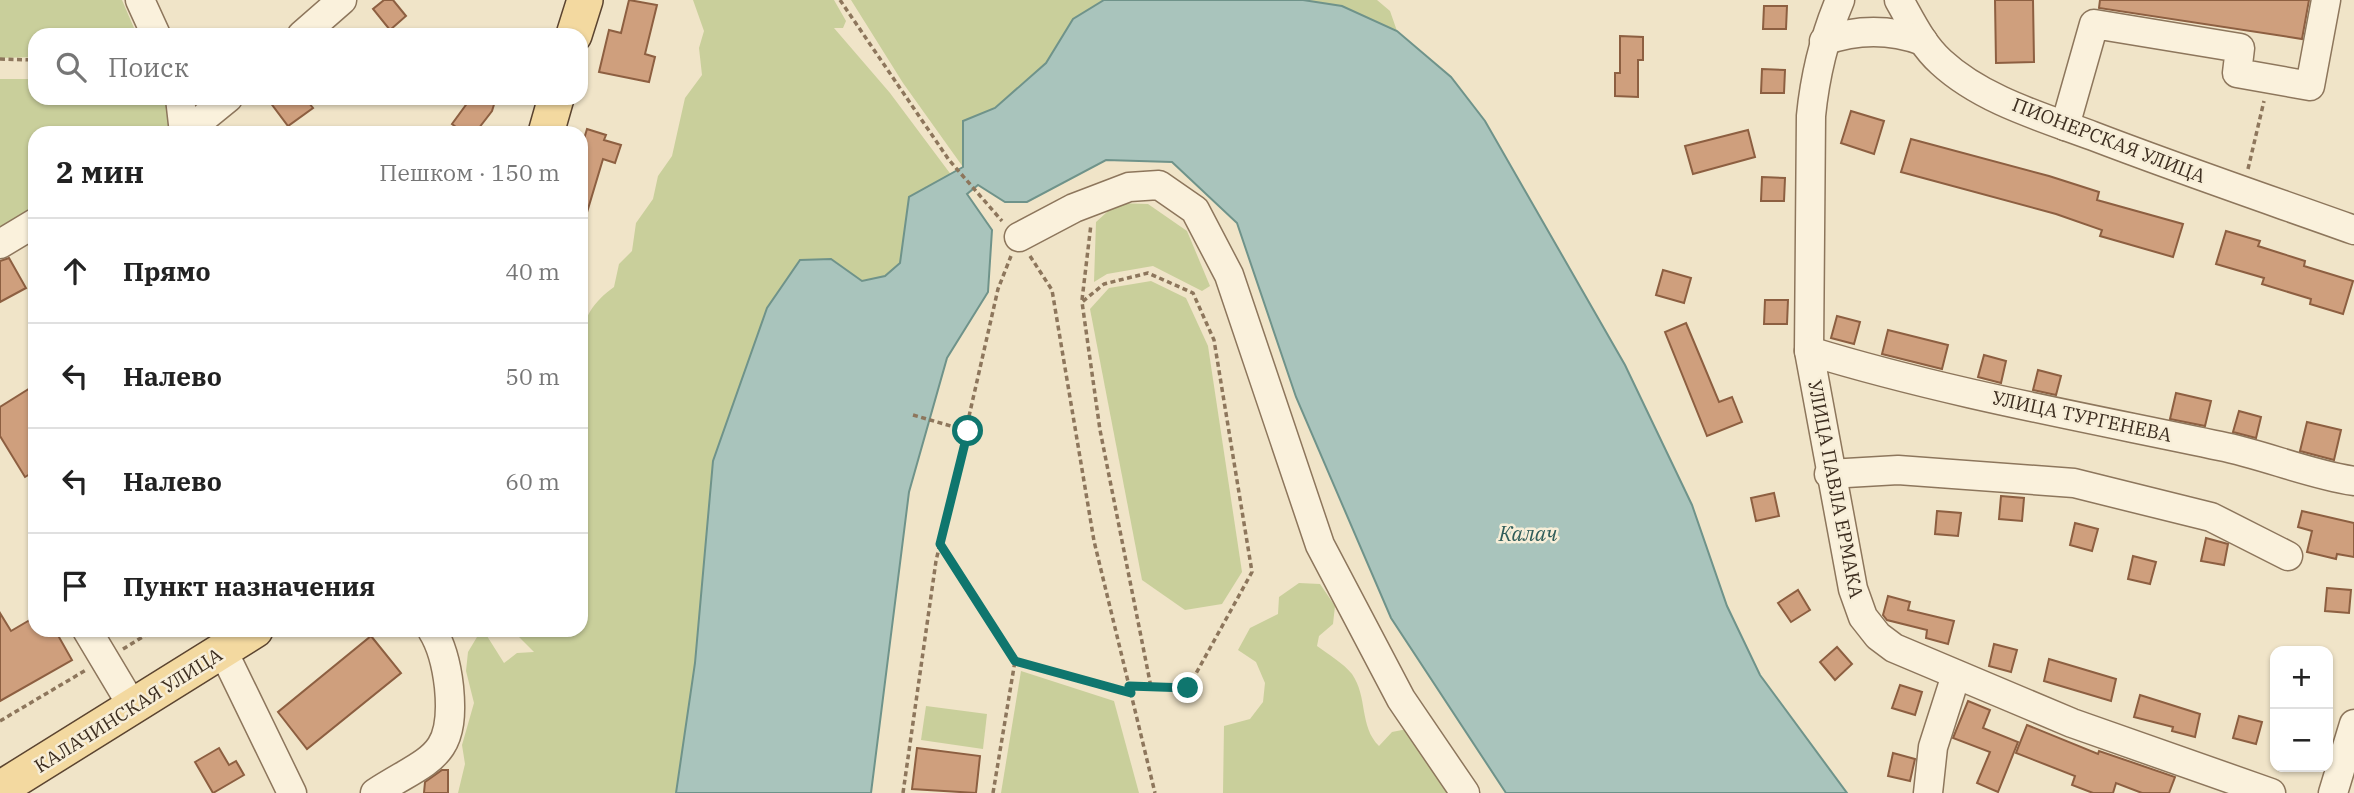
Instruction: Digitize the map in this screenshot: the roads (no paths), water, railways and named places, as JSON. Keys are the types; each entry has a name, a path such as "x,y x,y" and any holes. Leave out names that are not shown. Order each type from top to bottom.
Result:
{"main road":[{"path":"576,28 584,0"},
{"path":"548,126 554,105"},
{"name":"КАЛАЧИНСКАЯ УЛИЦА","path":"3,787 244,637"}],"street":[{"path":"140,0 153,28"},
{"path":"310,28 342,0"},
{"name":"УЛИЦА ПАВЛА ЕРМАКА","path":"1840,0 1824,41 1815,78 1811,116 1809,351 1829,474 1853,589 1863,617 1878,636 1894,648 1956,675 2071,723 2271,793"},
{"name":"ПИОНЕРСКАЯ УЛИЦА","path":"1899,0 1923,41 1940,61 1963,78 2011,104 2354,230"},
{"path":"2065,126 2094,24 2240,48 2237,73 2311,86 2326,0"},
{"path":"1824,41 1844,34 1878,32 1902,33 1923,41"},
{"path":"181,105 184,126"},
{"path":"194,126 220,105"},
{"path":"1018,237 1129,187 1159,185 1195,210 1229,275 1320,545 1401,699 1465,793"},
{"path":"0,244 28,227"},
{"name":"УЛИЦА ТУРГЕНЕВА","path":"1809,351 1884,374 2232,448 2330,478 2354,481"},
{"path":"1829,474 1898,470 2074,483 2211,517 2288,556"},
{"path":"91,637 133,707"},
{"path":"375,793 437,753 447,740 452,718 442,637"},
{"path":"223,651 292,793"},
{"path":"1928,793 1933,747 1956,675"},
{"path":"2333,793 2354,724"}],"water":[{"name":"Калач","path":"1104,0 1303,0 1342,6 1397,31 1451,77 1485,121 1625,365 1692,505 1727,606 1760,675 1847,793 1506,793 1391,618 1296,397 1237,223 1172,162 1106,160 1027,202 1005,202 978,185 967,194 992,230 988,292 947,358 909,492 871,793 676,793 695,663 713,461 767,308 800,260 831,259 862,281 885,276 900,263 909,197 963,167 963,121 995,108 1046,63 1073,19"}]}
